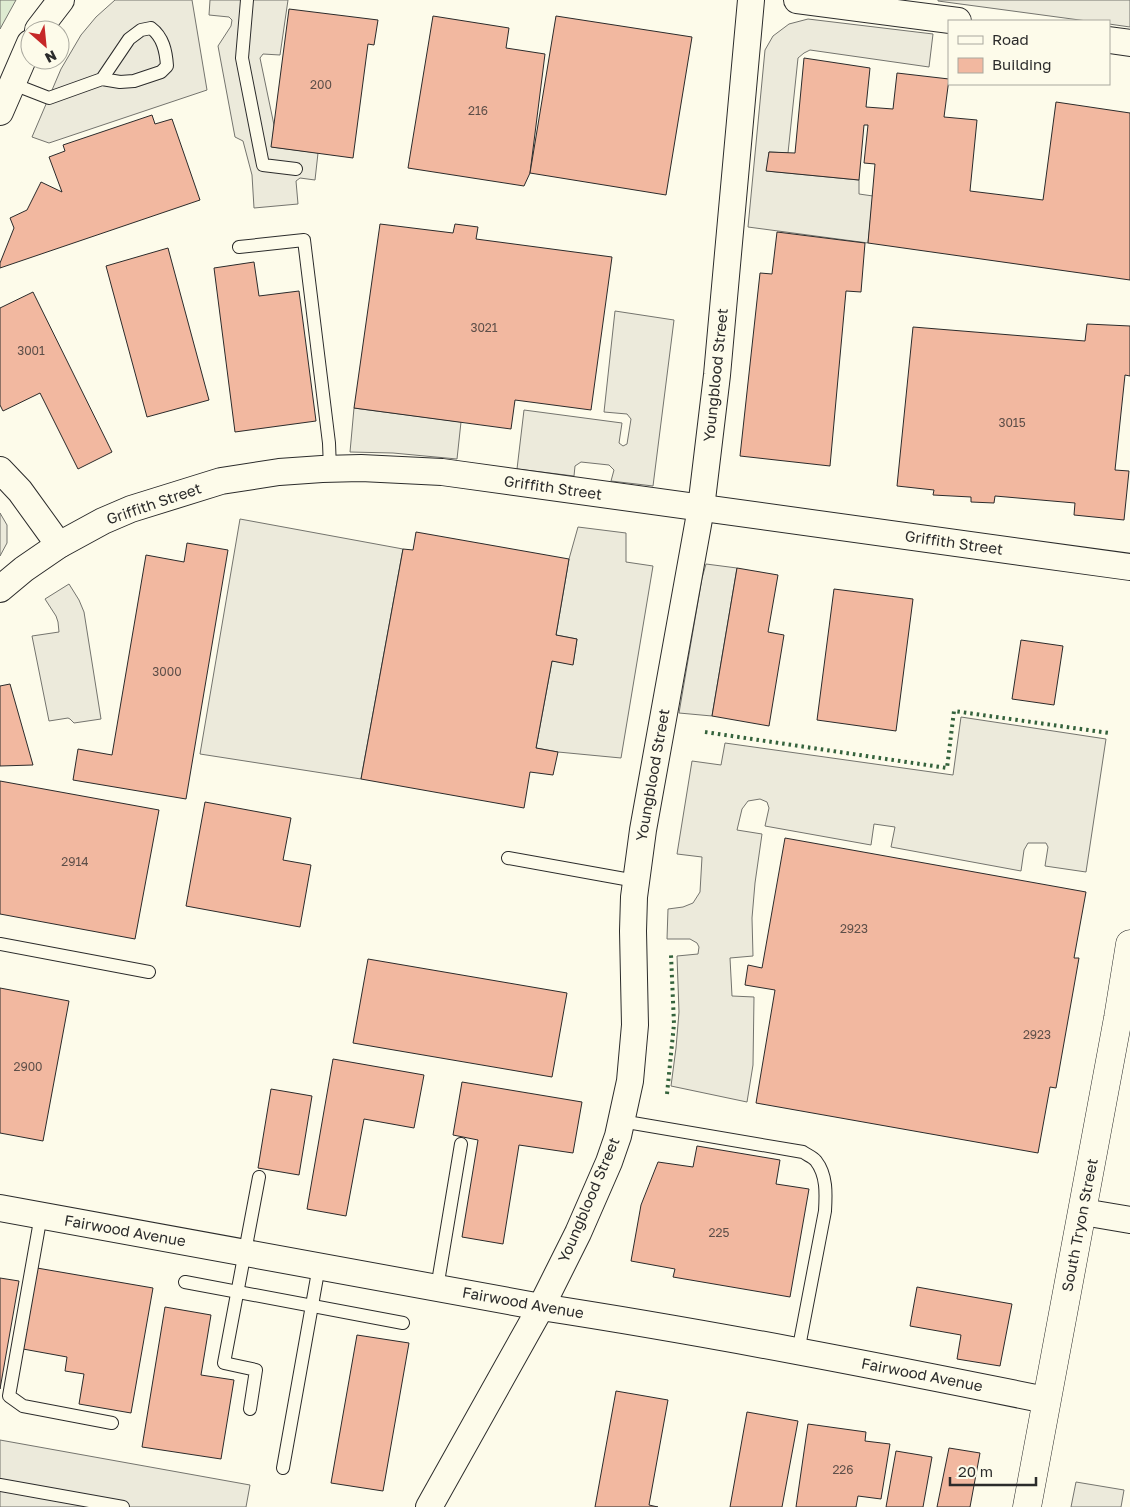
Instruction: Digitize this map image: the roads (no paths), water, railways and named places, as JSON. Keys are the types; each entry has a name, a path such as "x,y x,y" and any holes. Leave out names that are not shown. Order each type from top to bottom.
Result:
{"main road":[{"name":"South Tryon Street","path":"1027,1507 1118,1018 1130,944"}],"street":[{"path":"46,20 61,0"},
{"name":"Youngblood Street","path":"429,1507 541,1306 578,1233 618,1136 630,1081 635,1025 634,897 643,830 701,508 717,375 751,0"},
{"path":"797,0 950,20"},
{"path":"1110,40 1130,43"},
{"path":"0,112 20,66"},
{"name":"Griffith Street","path":"0,589 24,569 59,545 103,521 131,509 221,481 279,472 361,468 442,472 1130,568"},
{"path":"0,470 20,491 59,545"},
{"name":"Fairwood Avenue","path":"0,1208 437,1288 618,1318 1046,1400"},
{"path":"1082,1212 1130,1220"}],"lane":[{"path":"248,0 242,58 263,165 296,169"},
{"path":"12,84 49,98 102,79 120,82 134,81 161,72 167,66 166,55 159,33 151,28 141,30 129,39 102,79"},
{"path":"239,247 304,240 329,443 330,469"},
{"path":"508,858 636,881"},
{"path":"0,944 149,972"},
{"path":"621,1121 803,1152 816,1160 823,1174 826,1193 798,1352"},
{"path":"437,1288 461,1144"},
{"path":"250,1409 256,1370 224,1363 259,1177"},
{"path":"41,1215 8,1396 24,1406 112,1423"},
{"path":"283,1468 319,1266"},
{"path":"185,1282 403,1323"},
{"path":"0,1485 123,1507"}]}
